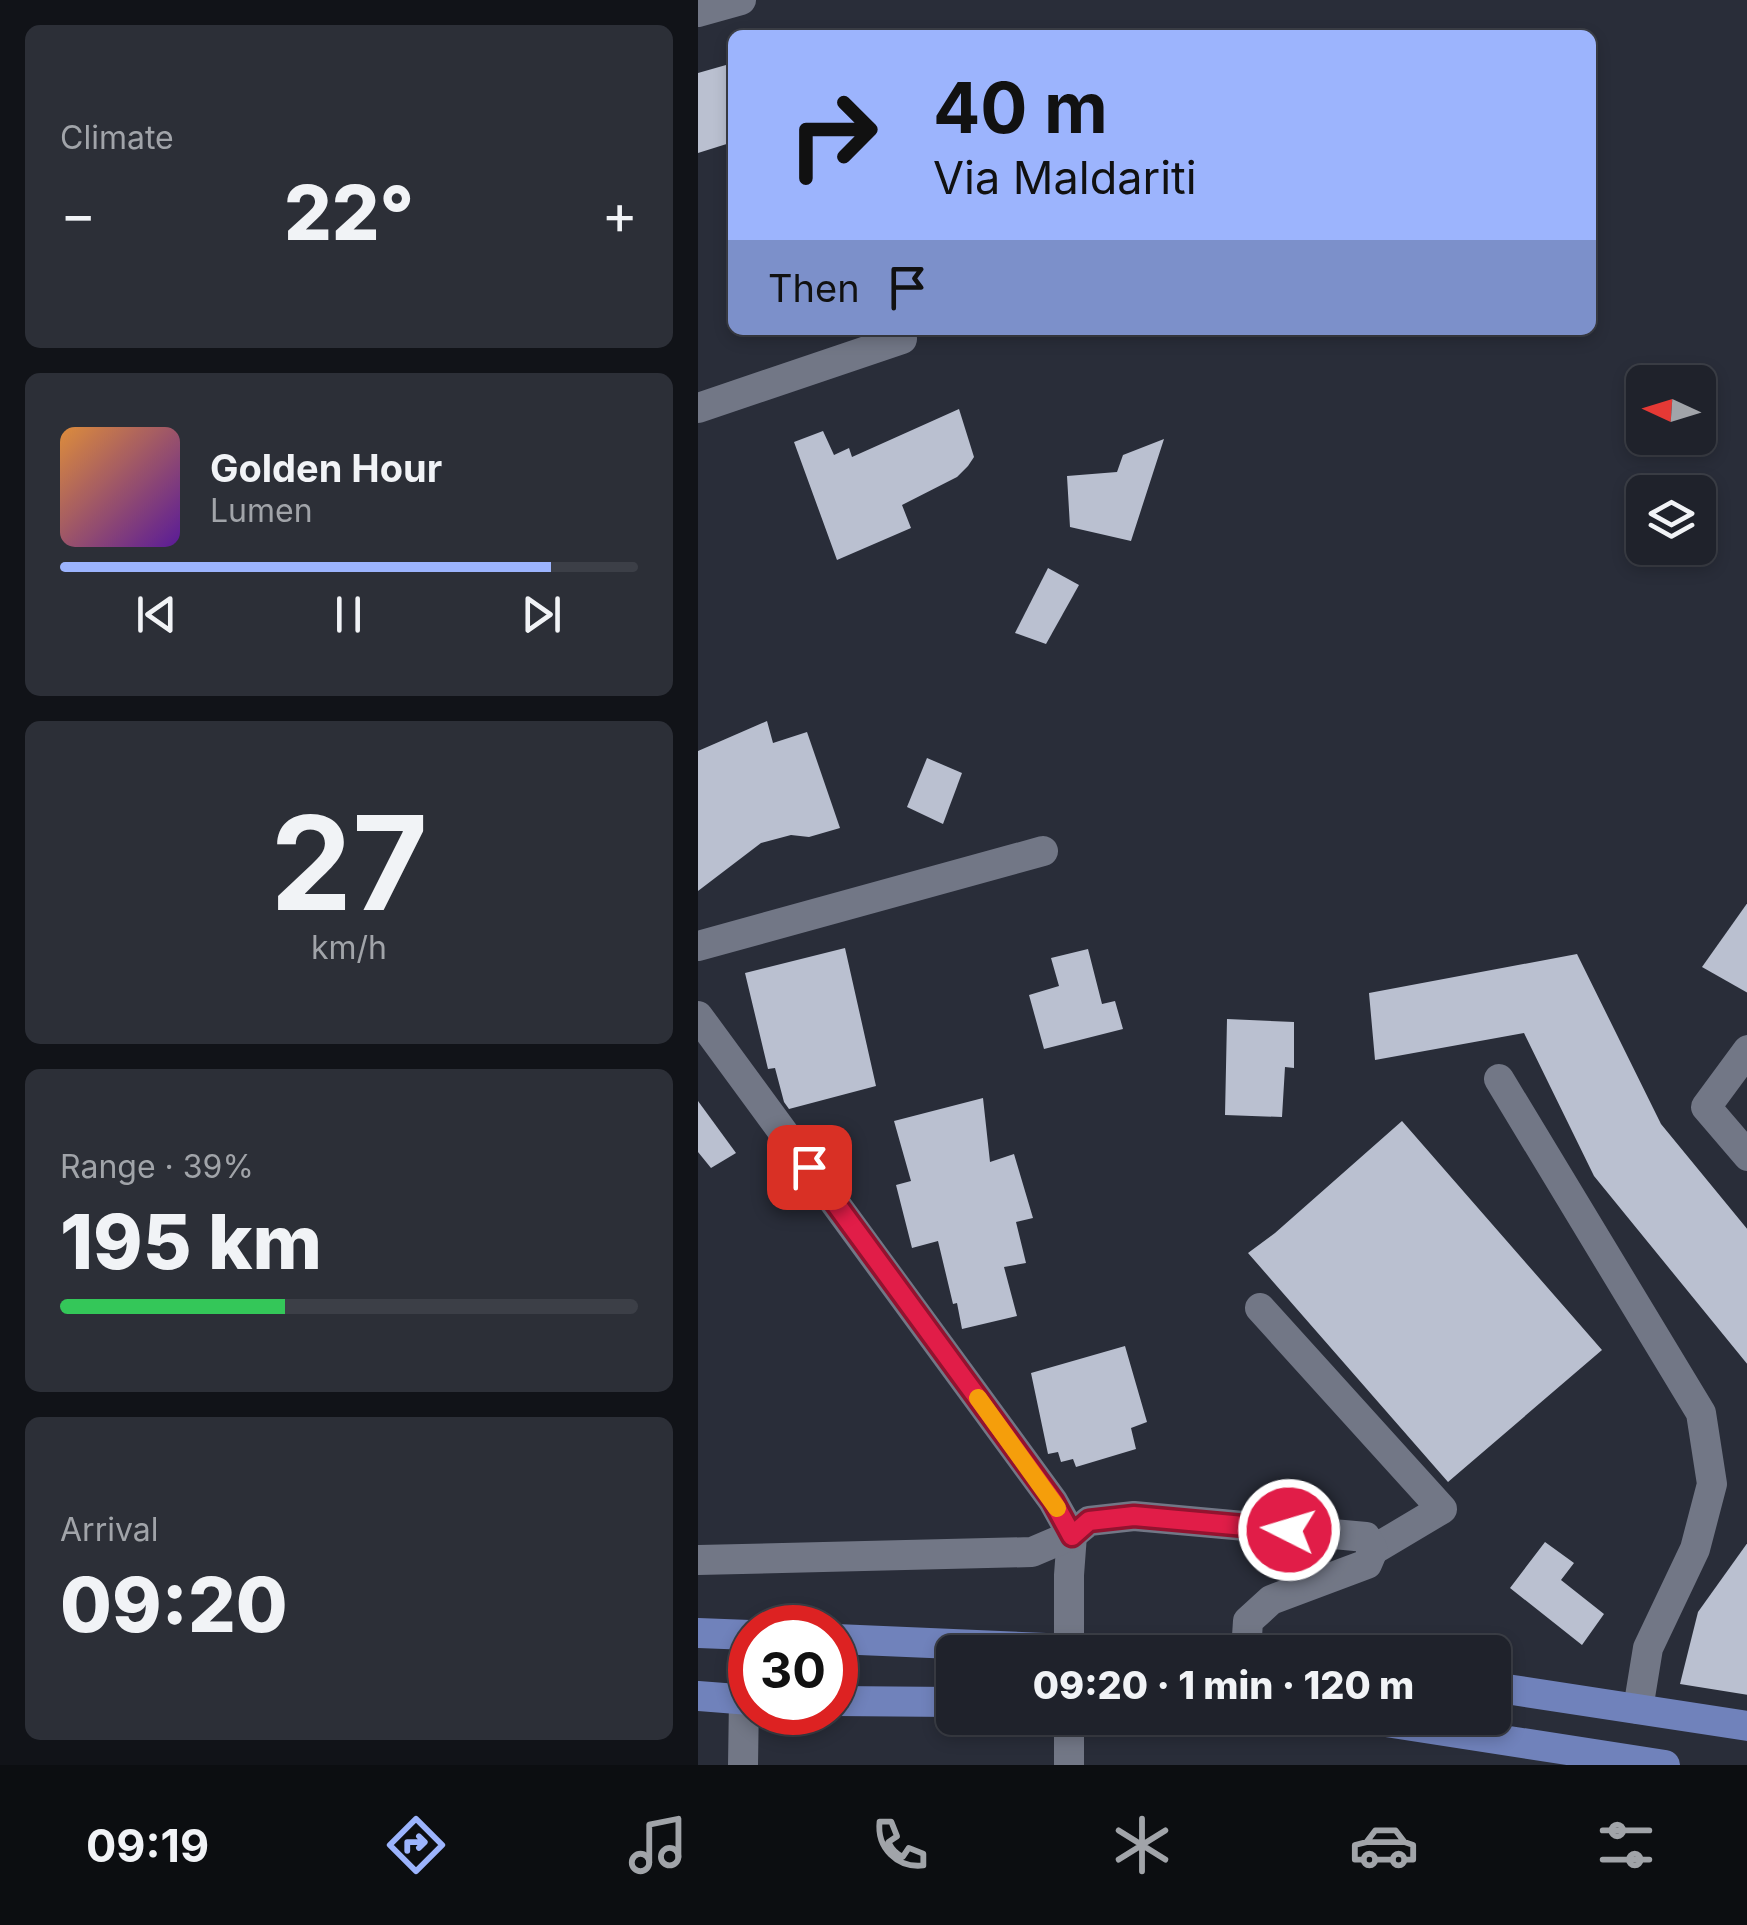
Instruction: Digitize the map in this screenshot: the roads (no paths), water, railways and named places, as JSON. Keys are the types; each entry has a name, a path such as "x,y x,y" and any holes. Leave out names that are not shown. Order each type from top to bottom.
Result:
{"main road":[{"path":"698,1632 728,1634"},
{"path":"858,1640 936,1643"},
{"path":"1511,1690 1748,1726"},
{"path":"698,1696 728,1698"},
{"path":"858,1701 936,1702"},
{"path":"1470,1735 1665,1765"}],"street":[{"path":"698,12 741,0"},
{"path":"698,408 902,340"},
{"path":"698,946 1043,851"},
{"path":"698,1016 1042,1485 1072,1536 1069,1635"},
{"path":"1748,1050 1706,1107 1748,1156"},
{"path":"1499,1079 1700,1413 1712,1484 1695,1549 1648,1648 1638,1709"},
{"path":"1247,1635 1248,1621 1271,1600 1367,1564 1373,1550 1442,1508 1260,1308"},
{"path":"698,1560 1032,1552 1072,1536 1089,1521 1134,1516 1366,1538 1373,1550"},
{"path":"743,1765 745,1735"},
{"path":"1069,1735 1069,1765"}]}
